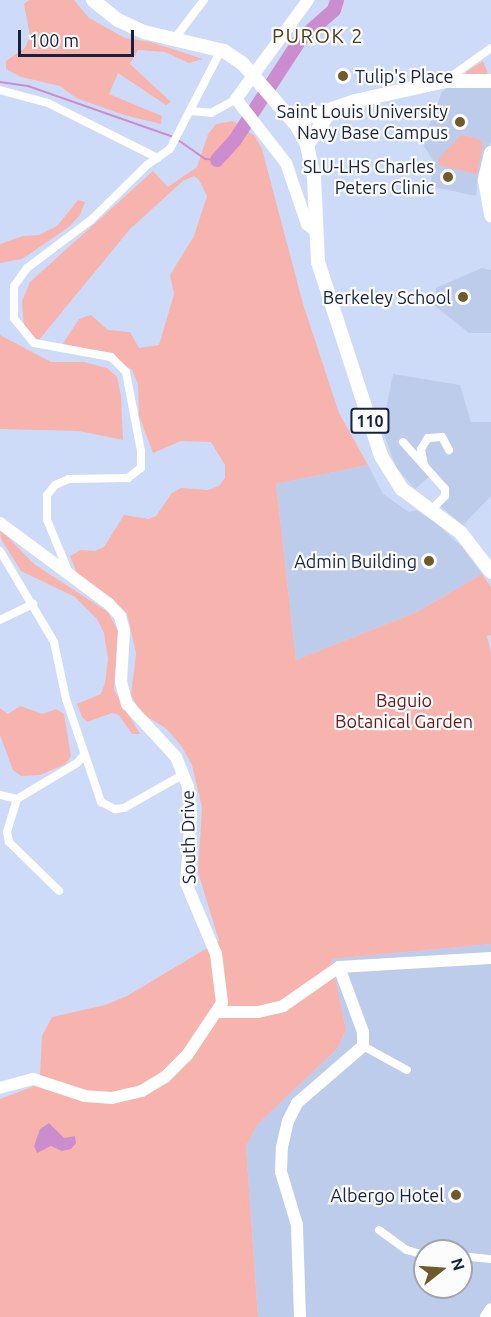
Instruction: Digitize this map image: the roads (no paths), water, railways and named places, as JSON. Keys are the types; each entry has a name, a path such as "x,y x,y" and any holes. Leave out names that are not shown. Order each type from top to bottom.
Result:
{"main road":[{"name":"110","path":"93,0 131,27 174,38 217,53 224,51 245,69 294,122 307,145 314,177 318,262 381,456 402,489 461,533 491,572"},
{"path":"308,0 241,104 258,122 286,163 308,224 315,231"},
{"path":"294,122 332,109 446,81 491,81"},
{"path":"307,145 332,109"},
{"path":"491,153 484,180 491,215"},
{"name":"South Drive","path":"0,523 109,604 120,616 124,631 121,682 127,705 140,723 168,747 184,774 191,814 186,882 216,954 223,1010"},
{"path":"0,1088 33,1079 85,1096 112,1098 135,1094 154,1086 176,1067 223,1010 283,1006 339,967 491,958"},
{"path":"300,1317 297,1225 281,1172 284,1134 297,1103 363,1046 363,1032 339,967"},
{"path":"486,1317 491,1309"}],"street":[{"path":"174,38 204,0"},
{"path":"446,81 491,48"},
{"path":"71,578 47,520 45,502 51,489 62,482 128,478 141,468 141,451 126,372 111,357 34,343 14,318 11,297 27,268 92,220 170,149 217,53"},
{"path":"0,90 48,103 158,158"},
{"path":"190,111 211,113 241,104"},
{"path":"424,465 421,449 428,438 442,437 448,450"},
{"path":"403,442 446,493 431,510"},
{"path":"0,551 33,604 59,655 66,699 82,760 95,794 115,809 134,804 184,774"},
{"path":"0,620 33,604"},
{"path":"59,891 9,842 7,831 17,799 82,760"},
{"path":"0,795 17,799"},
{"path":"363,1046 407,1070"},
{"path":"379,1230 407,1250 413,1252"},
{"path":"473,1257 491,1259"}],"waterway":[{"path":"217,160 235,140 300,40 334,10 337,0"},
{"path":"0,82 28,86 174,137"},
{"path":"178,140 205,159 217,160"}],"place":[{"name":"Tulip's Place","path":"343,76"},
{"name":"Saint Louis University Navy Base Campus","path":"460,122"},
{"name":"SLU-LHS Charles Peters Clinic","path":"448,177"},
{"name":"Berkeley School","path":"463,297"},
{"name":"Admin Building","path":"429,561"},
{"name":"Albergo Hotel","path":"456,1195"}],"district":[{"name":"PUROK 2","path":"318,35"}],"park label":[{"name":"Baguio Botanical Garden","path":"404,711"}]}
